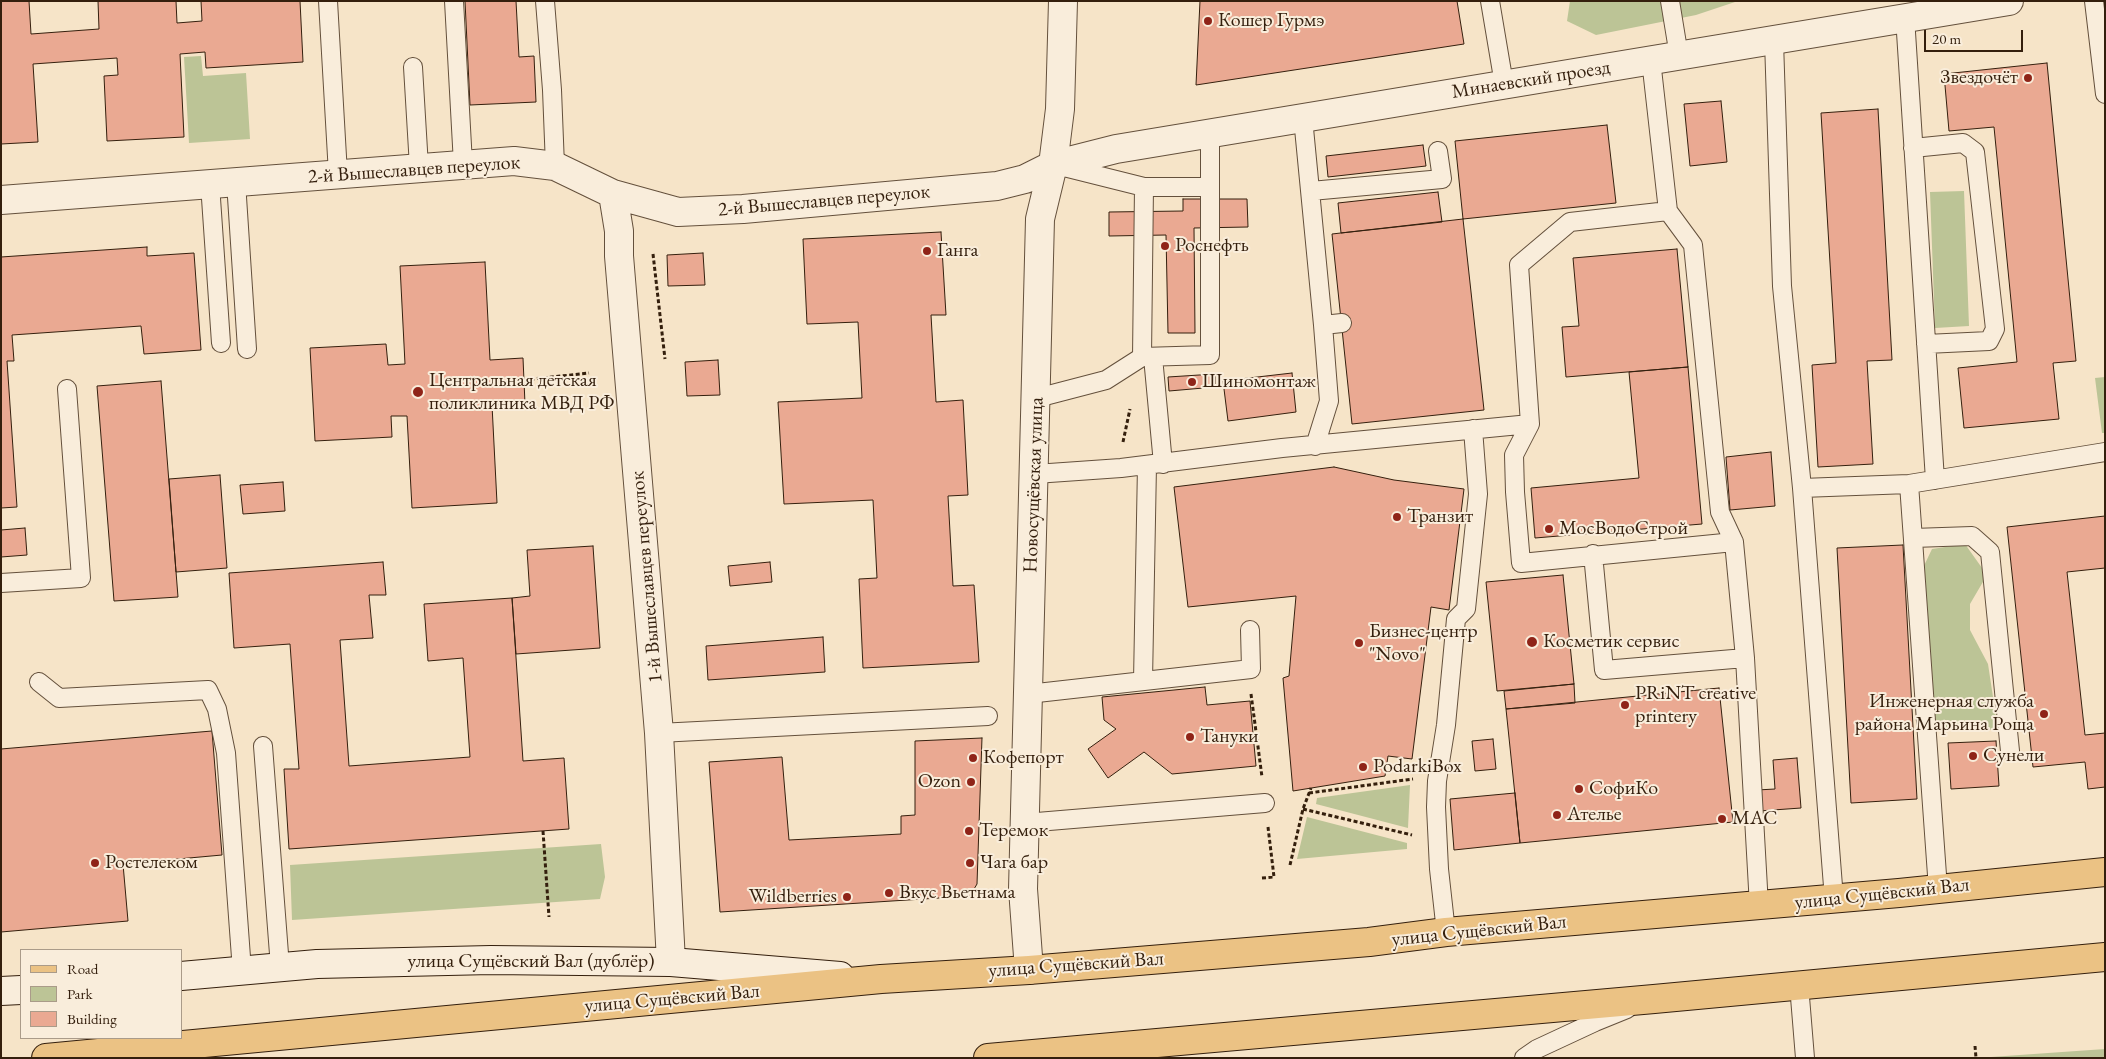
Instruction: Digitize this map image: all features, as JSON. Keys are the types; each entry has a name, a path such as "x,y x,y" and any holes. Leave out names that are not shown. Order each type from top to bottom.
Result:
{"main road":[{"name":"улица Сущёвский Вал","path":"46,1058 881,979 1029,970 1369,942 1446,932 1759,906 2105,872"},
{"path":"988,1058 1654,999 2105,956"}],"street":[{"name":"Новосущёвская улица","path":"1029,970 1023,889 1037,398 1040,219 1053,164 1060,109 1063,1"},
{"name":"Минаевский проезд","path":"1053,164 1116,149 1774,41 1905,17 1938,7 2009,1"},
{"name":"2-й Вышеславцев переулок","path":"1,200 514,161 555,166 613,194 678,212 743,209 997,186 1025,179 1053,164"},
{"name":"1-й Вышеславцев переулок","path":"613,194 619,230 619,256 659,733 671,962"},
{"name":"улица Сущёвский Вал (дублёр)","path":"182,976 318,964 481,960 671,962 881,979"},
{"path":"1,991 20,990"}],"lane":[{"path":"328,1 338,174"},
{"path":"454,1 463,164"},
{"path":"545,1 552,90 555,166"},
{"path":"1490,1 1504,84"},
{"path":"1670,1 1679,56"},
{"path":"2094,1 2105,94"},
{"path":"1905,17 1935,480"},
{"path":"1774,41 1782,286 1802,488 1834,899"},
{"path":"1651,60 1668,211 1693,245 1720,512 1734,542 1745,658 1759,906"},
{"path":"413,67 419,167"},
{"path":"1303,118 1329,401 1314,446"},
{"path":"1037,398 1106,380 1148,357 1210,355 1210,133"},
{"path":"1913,148 1963,143 1974,152 1995,329 1989,341 1926,344"},
{"path":"1311,192 1442,179 1438,151"},
{"path":"1053,164 1144,187 1209,187"},
{"path":"221,343 223,183"},
{"path":"223,183 248,350"},
{"path":"1143,680 1155,464 1148,357 1144,187"},
{"path":"1668,211 1570,222 1519,265 1530,424 1514,455 1521,563 1593,554 1734,542"},
{"path":"1323,325 1342,323"},
{"path":"1,583 81,578 67,389"},
{"path":"1035,474 1155,464 1282,448 1530,424"},
{"path":"1446,932 1439,869 1436,807 1437,781 1446,725 1456,619 1466,609 1478,494 1473,430"},
{"path":"1802,488 1909,484 2105,452"},
{"path":"1909,484 1938,889"},
{"path":"1913,538 1972,536 1990,552 2010,751"},
{"path":"1593,554 1604,670 1745,658"},
{"path":"1028,694 1251,669 1250,630"},
{"path":"39,682 59,698 208,690 217,709 226,753 242,971"},
{"path":"659,733 988,716"},
{"path":"263,746 280,967"},
{"path":"1026,823 1265,804"},
{"path":"1799,985 1805,1058"},
{"path":"1524,1058 1537,1049 1595,1022 1654,999"}],"path":[{"path":"654,254 665,359"},
{"path":"524,380 589,373"},
{"path":"1251,669 1251,688 1274,877 1262,878"},
{"path":"1309,793 1420,778"},
{"path":"1290,865 1303,810 1311,788"},
{"path":"1303,810 1417,836"},
{"path":"543,831 549,917"},
{"path":"1975,1046 1976,1058"}],"green space":[{"path":"1570,1 1738,1 1696,15 1596,35 1567,21"},
{"path":"201,56 203,76 246,73 250,139 189,143 184,57"},
{"path":"1964,191 1969,326 1935,328 1930,192"},
{"path":"2105,377 2105,433 2102,433 2095,378"},
{"path":"1965,544 1987,575 1970,604 1970,630 1988,664 1998,730 1936,730 1921,572 1932,549"},
{"path":"1410,785 1408,828 1316,804 1317,798"},
{"path":"1307,817 1407,843 1407,849 1297,859"},
{"path":"601,844 605,877 600,899 292,920 290,865"},
{"path":"2105,1049 2105,1058 1991,1057"}],"building":[{"path":"1,1 29,1 31,34 99,29 98,1 176,1 177,23 202,21 201,1 300,1 303,62 206,68 205,52 180,54 184,137 107,141 104,76 118,75 117,58 33,64 38,142 1,144"},
{"path":"465,1 516,1 519,57 534,56 536,102 470,105"},
{"path":"1200,1 1457,1 1464,44 1196,85"},
{"path":"2047,63 2076,361 2053,363 2059,419 1964,428 1958,368 2017,362 1994,127 1949,131 1944,74"},
{"path":"1721,101 1727,162 1690,166 1684,104"},
{"path":"1878,109 1892,360 1867,361 1873,464 1818,467 1812,365 1836,363 1821,113"},
{"path":"1607,125 1616,203 1463,219 1455,141"},
{"path":"1423,145 1426,166 1328,177 1326,156"},
{"path":"1438,192 1442,222 1341,233 1338,203"},
{"path":"1183,199 1247,199 1248,227 1194,228 1195,333 1168,333 1166,235 1109,236 1109,212 1183,211"},
{"path":"1463,219 1484,410 1352,424 1332,234"},
{"path":"941,232 946,315 931,315 936,402 963,400 968,495 948,496 953,586 974,585 979,662 863,668 859,579 877,578 873,500 784,504 778,402 862,398 858,322 807,324 803,239"},
{"path":"147,247 147,256 194,253 201,350 144,354 141,326 12,335 14,361 7,361 17,507 1,508 1,257"},
{"path":"1677,249 1688,367 1566,377 1562,327 1579,326 1573,258"},
{"path":"703,253 705,285 668,286 667,255"},
{"name":"Центральная детская поликлиника МВД РФ","path":"485,262 490,360 523,358 525,404 492,405 497,503 412,508 407,416 391,416 392,437 315,441 310,348 386,344 388,365 405,364 400,266"},
{"path":"718,360 720,395 687,396 685,362"},
{"path":"1688,367 1702,524 1535,538 1531,488 1639,478 1629,372"},
{"path":"1292,373 1296,412 1228,421 1223,381"},
{"name":"Шиномонтаж","path":"1215,374 1215,387 1169,391 1168,377"},
{"path":"161,381 178,597 114,601 97,386"},
{"path":"1771,452 1775,506 1730,510 1726,457"},
{"name":"Бизнес-центр \"Novo\"","path":"1334,467 1394,480 1464,489 1449,610 1431,607 1412,759 1388,756 1385,776 1293,791 1283,678 1289,676 1296,596 1188,607 1174,487"},
{"path":"220,475 227,568 176,572 169,479"},
{"path":"283,482 285,511 243,514 240,485"},
{"path":"2105,516 2105,568 2067,572 2085,735 2105,733 2105,787 2088,789 2085,762 2033,767 2007,527"},
{"path":"25,528 27,555 1,557 1,530"},
{"path":"1903,545 1917,799 1851,803 1837,548"},
{"path":"593,546 600,648 516,654 512,598 530,596 527,550"},
{"path":"383,562 386,595 369,595 373,638 340,640 349,766 470,757 463,658 428,661 424,604 512,598 523,761 564,758 569,829 289,849 284,769 299,769 290,644 234,648 229,573"},
{"path":"770,562 772,582 730,586 728,566"},
{"path":"1563,575 1574,684 1497,691 1486,582"},
{"path":"823,637 825,672 708,680 706,646"},
{"path":"1574,684 1575,703 1506,709 1504,691"},
{"path":"1205,687 1207,705 1250,701 1256,766 1172,774 1144,752 1108,778 1088,749 1116,729 1104,720 1102,697"},
{"path":"1719,688 1733,822 1520,843 1506,709"},
{"path":"212,731 222,855 123,864 128,921 1,932 1,749"},
{"path":"982,738 977,884 970,896 720,912 709,762 782,757 789,840 901,834 901,816 915,815 915,741"},
{"path":"1493,739 1496,769 1475,771 1472,741"},
{"name":"Сунели","path":"1996,741 1999,786 1951,789 1948,743"},
{"path":"1797,758 1801,808 1759,811 1757,790 1775,789 1773,760"},
{"path":"1515,793 1520,843 1454,850 1450,799"}],"place":[{"name":"Кошер Гурмэ","path":"1208,21"},
{"name":"Звездочёт","path":"2028,78"},
{"name":"Роснефть","path":"1165,246"},
{"name":"Ганга","path":"927,251"},
{"name":"Шиномонтаж","path":"1192,382"},
{"name":"Центральная детская поликлиника МВД РФ","path":"418,392"},
{"name":"Транзит","path":"1397,517"},
{"name":"МосВодоСтрой","path":"1549,529"},
{"name":"Косметик сервис","path":"1532,642"},
{"name":"Бизнес-центр \"Novo\"","path":"1359,643"},
{"name":"PRiNT creative printery","path":"1625,705"},
{"name":"Инженерная служба района Марьина Роща","path":"2044,714"},
{"name":"Тануки","path":"1190,737"},
{"name":"Сунели","path":"1973,756"},
{"name":"Кофепорт","path":"973,758"},
{"name":"PodarkiBox","path":"1363,767"},
{"name":"Ozon","path":"971,782"},
{"name":"СофиКо","path":"1579,789"},
{"name":"Ателье","path":"1557,815"},
{"name":"MAC","path":"1722,819"},
{"name":"Теремок","path":"969,831"},
{"name":"Ростелеком","path":"95,863"},
{"name":"Чага бар","path":"970,863"},
{"name":"Вкус Вьетнама","path":"889,893"},
{"name":"Wildberries","path":"847,897"}]}
